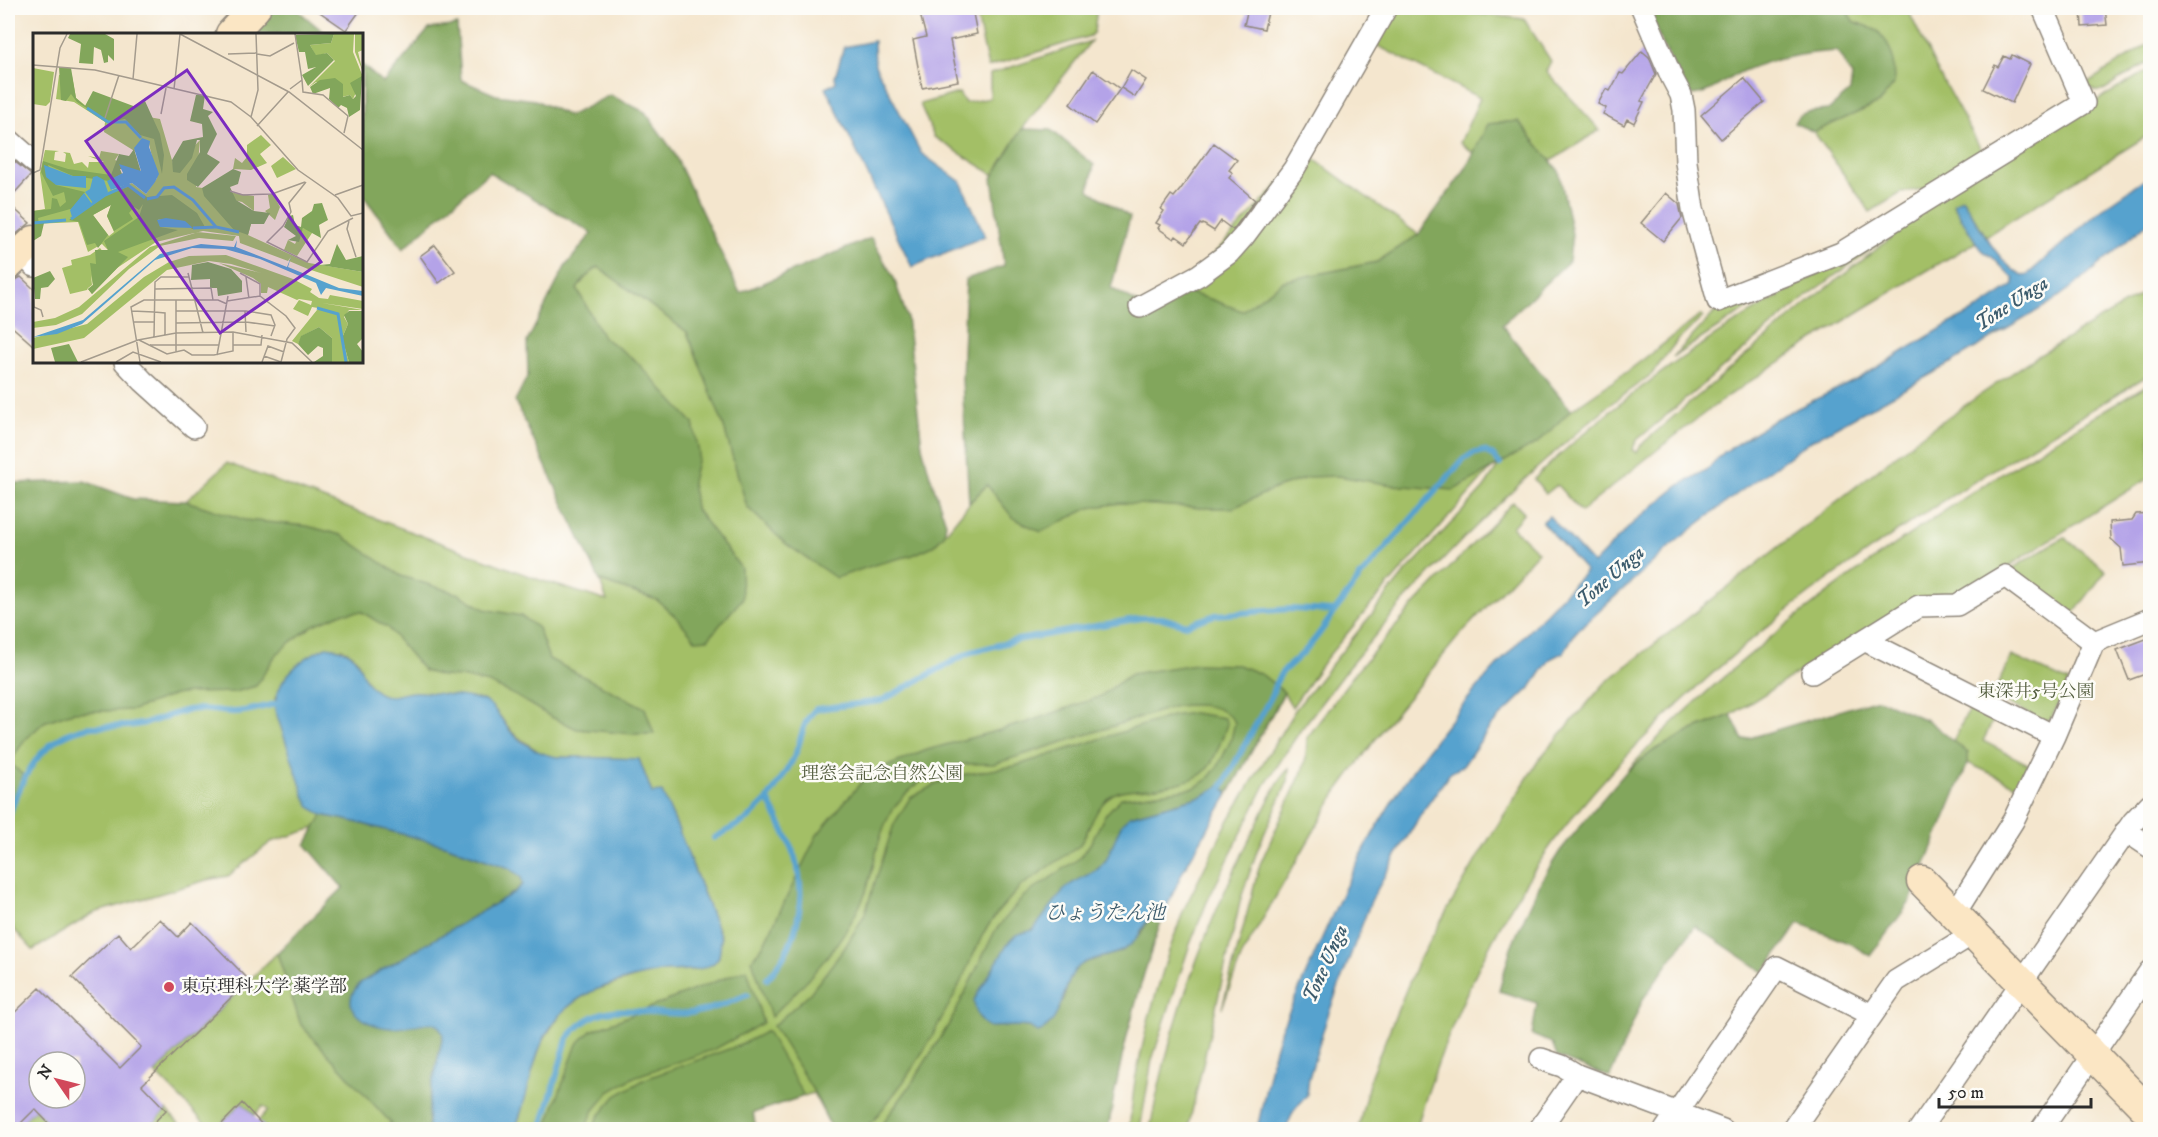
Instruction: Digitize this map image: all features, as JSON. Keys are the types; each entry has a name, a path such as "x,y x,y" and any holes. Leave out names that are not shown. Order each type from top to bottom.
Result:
{"street":[{"path":"232,33 255,8"},
{"path":"1140,307 1199,274 1229,253 1244,236 1294,169 1386,8"},
{"path":"1642,8 1671,78 1681,95 1684,110 1686,162 1694,209 1718,301 1841,253 2084,103 2043,8"},
{"path":"8,139 33,161"},
{"path":"126,363 194,427"},
{"path":"1812,673 1919,606 1957,605 2005,576 2094,642"},
{"path":"1792,1130 1896,981 1964,923 2054,736 2094,642 2151,619"},
{"path":"1866,641 2054,736"},
{"path":"1919,1130 2126,831 2151,804"},
{"path":"2126,831 2151,847"},
{"path":"1922,881 2151,1113"},
{"path":"1671,1121 1777,968 1872,1015"},
{"path":"2041,1130 2151,971"},
{"path":"1541,1059 1562,1066 1671,1121 1723,1130"},
{"path":"1539,1130 1576,1075"}],"green space":[{"path":"273,8 295,8 325,33 246,33"},
{"path":"975,8 1097,8 1094,32 1090,36 988,67"},
{"path":"1388,8 1430,8 1524,19 1551,61 1546,71 1600,130 1551,161 1518,121 1489,124 1474,153 1460,143 1480,98 1370,42"},
{"path":"1646,8 1845,8 1853,21 1878,31 1888,44 1893,58 1894,84 1879,103 1814,132 1794,123 1798,116 1807,112 1828,110 1850,91 1852,76 1837,51 1777,59 1743,71 1707,92 1693,95 1683,88"},
{"path":"1845,8 1907,8 1939,74 1982,151 1931,187 1901,193 1870,212 1814,132 1879,103 1878,31 1853,21"},
{"path":"457,25 461,80 496,95 535,100 569,116 610,95 645,112 673,151 740,293 871,238 894,278 907,317 922,446 946,523 944,535 933,546 913,555 836,578 786,544 747,507 723,424 687,332 598,267 584,279 577,289 603,337 635,360 693,423 699,453 692,482 695,508 741,568 742,599 708,639 696,640 657,600 600,581 515,401 528,375 527,342 565,267 592,233 489,172 403,249 363,195 363,66 383,83 429,29"},
{"path":"1091,41 1022,129 994,175 934,137 920,104 959,93 965,103 990,98 990,74"},
{"path":"2150,43 2150,61 2102,91 2095,91 2085,84"},
{"path":"2150,69 2150,134 1986,236 1962,198 1953,205 1976,242 1845,320 1748,382 1682,430 1581,512 1557,485 1546,494 1534,479 1616,407 1704,343 1797,286 1893,233 1810,294 1637,440 1632,450 1637,453 1641,445 1673,417 1815,297 1904,228 1935,197"},
{"path":"1518,121 1559,171 1572,234 1569,261 1502,325 1571,410 1539,442 1454,490 1392,485 1338,476 1310,477 1276,488 1233,508 1120,503 1089,508 1041,532 1013,518 987,485 969,503 962,379 966,279 1004,266 992,178 1022,129 1051,130 1094,165 1089,190 1130,217 1111,288 1146,308 1180,290 1242,311 1284,281 1377,262 1418,235 1466,168 1488,124"},
{"name":"理窓会記念自然公園","path":"1307,154 1419,235 1377,262 1284,281 1242,311 1197,368 1501,325 1571,410 1628,371 1701,315 1703,317 1676,342 1652,374 1583,427 1463,539 1404,601 1347,669 1300,731 1265,785 1207,902 1189,947 1152,1060 1140,1129 1129,1129 1135,1080 1149,1017 1184,909 1227,823 1295,710 1404,574 1484,488 1499,465 1491,469 1370,606 1325,660 1292,707 1284,693 1227,796 1227,791 999,958 1164,913 1131,1020 1108,1129 832,1129 813,1093 753,1113 756,1129 515,1129 538,1048 561,1013 592,991 663,971 693,970 719,957 721,937 662,793 652,793 639,759 553,757 539,752 513,733 495,710 483,700 414,692 393,697 382,695 371,687 354,656 342,648 285,679 275,698 275,710 322,815 324,825 271,842 228,876 94,913 33,950 8,923 8,578 109,572 227,463 540,580 607,601 600,581 657,600 635,360 603,337 577,289 584,279 598,267 687,332 693,347 933,546 979,493 997,478 1180,290"},
{"path":"1791,280 1673,357 1721,306"},
{"path":"2150,289 2150,374 1944,500 1825,582 1714,672 1615,768 1557,837 1534,870 1492,940 1457,1014 1416,1129 1358,1129 1371,1075 1417,963 1482,850 1540,758 1605,683 1923,434 2033,359"},
{"path":"2150,383 2150,477 2007,567 1954,597 1917,598 1731,715 1693,730 1653,751 1625,773 1670,726 1739,664 1851,576 1969,495"},
{"path":"84,481 133,499 186,501 245,520 307,526 341,535 401,576 459,594 484,609 521,616 538,628 549,659 645,708 654,734 577,729 489,683 424,671 388,628 362,612 342,613 314,625 288,644 275,656 256,686 235,692 174,695 133,710 73,712 44,722 23,742 10,763 23,775 8,815 8,542 15,483"},
{"path":"1513,502 1524,513 1512,527 1538,552 1459,636 1386,725 1336,793 1243,953 1222,1008 1260,864 1302,772 1306,758 1307,738 1355,673 1416,603"},
{"path":"2064,537 2106,571 2072,616 2011,569"},
{"name":"東深井5号公園","path":"2012,656 2069,682 2051,719 2044,722 1992,695"},
{"path":"1196,664 1238,665 1261,674 1284,692 1227,796 1227,791 1220,786 1202,796 1130,816 1125,821 1103,864 1064,891 1039,924 1007,950 995,967 1019,1026 1029,1027 1050,1022 1063,1000 1071,975 1077,968 1083,963 1122,951 1140,936 1149,918 1164,913 1131,1020 1108,1129 874,1129 882,1124 910,1086 951,1021 995,931 1024,896 1081,857 1105,815 1121,798 1194,788 1206,781 1218,766 1231,740 1235,722 1216,708 1201,705 1176,706 994,764 954,766 930,776 905,795 887,820 867,889 845,932 798,990 771,1017 752,960 764,944 817,835 868,774 927,750 1025,723 1099,697 1131,674"},
{"path":"1878,699 1929,721 1968,753 1968,763 1910,902 1870,956 1853,945 1799,923 1764,972 1695,926 1643,999 1610,1077 1557,1057 1552,1043 1532,1035 1537,1003 1499,991 1511,947 1541,881 1560,851 1625,773 1653,751 1693,730 1731,715 1743,740"},
{"path":"1972,703 1996,715 1983,741 2030,765 2020,787 1968,763 1968,753 1953,741"},
{"path":"1193,713 1224,718 1227,724 1212,762 1205,771 1183,782 1122,791 1108,798 1099,809 1079,846 1020,887 998,912 984,932 955,994 927,1045 904,1081 874,1120 862,1129 832,1129 814,1092 773,1026 810,993 844,949 864,916 894,824 910,798 949,777 1015,766 1172,716"},
{"path":"1289,769 1288,781 1258,848 1241,898 1188,1129 1150,1129 1179,1010 1206,935 1267,802"},
{"path":"322,815 445,845 509,868 521,877 523,884 515,892 360,983 352,995 434,1023 441,1029 443,1035 429,1101 428,1129 385,1129 391,1123 301,1025 277,953 343,888 306,845"},
{"path":"277,953 301,1024 427,1120 428,1129 267,1129 258,1121 268,1110 263,1106 254,1115 242,1103 216,1129 199,1129 205,1123 155,1073"},
{"path":"747,969 763,1023 715,1049 634,1077 609,1092 594,1110 585,1129 546,1129 577,1044 591,1031"},
{"path":"767,1031 804,1096 753,1113 756,1129 592,1129 599,1116 616,1096 645,1079 740,1045"},
{"path":"36,1110 55,1129 32,1129 23,1121"},
{"path":"166,1110 179,1123 173,1129 147,1130"}],"water":[{"path":"874,41 875,65 921,153 961,182 985,236 912,267 826,88 836,82 835,77 844,47"},
{"name":"Tone Unga","path":"2150,176 2150,221 2081,280 2052,302 1937,371 1809,442 1674,543 1575,633 1564,652 1550,659 1532,686 1490,727 1463,766 1450,773 1423,811 1371,901 1327,1018 1309,1078 1307,1095 1293,1112 1286,1129 1257,1129 1281,1029 1344,889 1372,834 1409,775 1456,713 1506,655 1586,571 1542,522 1549,516 1593,564 1635,521 1678,486 1709,468 1724,452 1775,419 1858,379 1947,325 1975,311 2014,285 2014,279 1992,257 1980,249 1953,204 1962,198 1997,252 2005,262 2023,276 2027,275 2102,209"},
{"path":"326,647 341,650 356,659 366,680 381,694 393,696 426,692 468,697 486,702 491,705 516,737 547,755 639,759 652,793 662,792 721,938 717,960 705,968 659,972 605,986 589,993 570,1006 545,1036 515,1129 428,1129 429,1101 443,1035 441,1030 438,1026 429,1023 395,1028 378,1026 364,1020 354,1012 352,995 360,983 515,892 523,884 521,877 509,868 445,845 322,815 310,807 275,710 276,699 279,689 291,671 307,657"},
{"name":"ひょうたん池","path":"1220,786 1227,791 1227,796 1184,869 1164,913 1149,918 1128,947 1117,953 1083,963 1073,973 1056,1015 1045,1028 1038,1032 1029,1027 989,1027 982,1022 976,1012 974,1000 1009,942 1016,935 1033,930 1063,891 1098,869 1106,860 1122,823 1130,816 1202,796"}],"building":[{"path":"314,8 362,8 346,30"},
{"path":"972,8 977,34 950,40 958,81 922,88 913,40 926,37 920,14 936,9 938,16"},
{"path":"1248,8 1269,8 1264,29 1244,25"},
{"path":"2081,8 2105,8 2107,25 2082,27"},
{"path":"1642,51 1649,57 1656,74 1641,101 1644,102 1634,123 1627,119 1624,125 1603,114 1606,108 1598,104 1606,89 1610,91 1620,73 1623,74"},
{"path":"2012,55 2030,64 2012,103 1983,89 1995,65 1998,67 2004,56 2010,59"},
{"path":"1093,70 1120,89 1095,124 1070,104"},
{"path":"1131,70 1146,80 1135,97 1121,88"},
{"path":"1744,78 1764,102 1721,139 1701,115"},
{"path":"1214,143 1237,160 1229,170 1233,173 1229,178 1255,200 1233,230 1221,221 1214,231 1200,224 1186,243 1176,236 1174,239 1158,228 1160,225 1156,223 1164,211 1161,209 1171,195 1174,197 1180,190"},
{"path":"8,156 31,175 8,200"},
{"path":"1666,193 1679,204 1682,218 1663,241 1641,223"},
{"path":"8,203 30,223 15,235 8,229"},
{"path":"435,245 455,271 439,283 420,256"},
{"path":"21,277 33,288 33,345 8,323 8,282"},
{"path":"2151,513 2151,563 2123,566 2121,548 2111,539 2110,522 2132,520 2136,514"},
{"path":"2151,637 2151,672 2129,680 2117,650"},
{"path":"160,919 178,937 192,922 249,980 142,1085 166,1110 147,1130 55,1130 36,1110 87,1110 87,1050 27,1050 27,1110 34,1110 14,1130 8,1130 8,1019 40,988 120,1068 141,1047 72,977 118,933 131,948"},
{"path":"242,1103 267,1130 216,1130"}],"waterway":[{"path":"767,979 786,952 800,906 799,874 795,858 768,799 791,763 807,720 816,709 881,701 968,653 1017,640 1141,618 1162,618 1186,625 1215,615 1290,609 1335,611 1360,577 1463,460 1472,454 1484,451 1492,455 1500,464"},
{"path":"1222,787 1272,695 1278,678 1313,642 1335,611"},
{"path":"8,818 19,789 34,762 56,741 69,733 91,727 142,724 188,710 239,712 275,704"},
{"path":"714,838 748,819 768,799"},
{"path":"541,1130 567,1039 581,1025 609,1011 690,1013 712,1008 747,995"}],"place":[{"name":"東京理科大学 薬学部","path":"169,987"}]}
